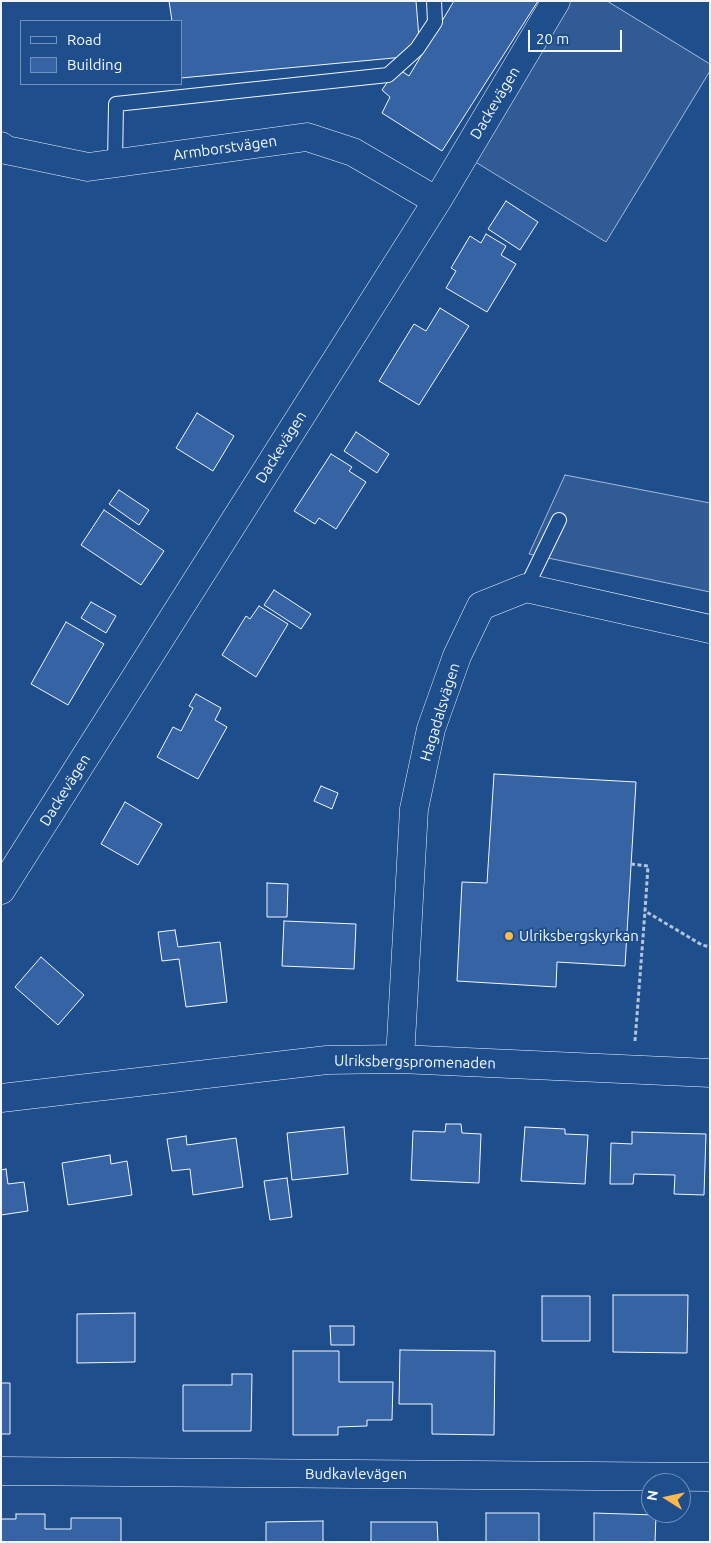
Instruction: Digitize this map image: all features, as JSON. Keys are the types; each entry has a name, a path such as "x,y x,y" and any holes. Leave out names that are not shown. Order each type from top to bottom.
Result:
{"street":[{"name":"Dackevägen","path":"1,890 436,201 556,1"},
{"name":"Armborstvägen","path":"1,146 6,150 88,167 307,137 354,152 436,201"},
{"path":"526,588 710,630"},
{"name":"Hagadalsvägen","path":"400,1059 414,809 431,729 456,656 481,606 526,588"},
{"name":"Ulriksbergspromenaden","path":"1,1098 328,1060 400,1059 710,1073"},
{"name":"Budkavlevägen","path":"1,1471 710,1477"}],"lane":[{"path":"115,163 116,104 388,75 417,49 435,22 434,1"},
{"path":"526,588 560,520"}],"path":[{"path":"631,864 648,866 632,1069"},
{"path":"645,911 702,945 710,947"}],"shaded area":[{"path":"556,1 607,1 710,64 710,71 606,242 464,155"},
{"path":"565,475 710,503 710,592 529,554"}],"building":[{"path":"169,1 416,1 419,38 404,57 182,78 182,20 172,20"},
{"path":"454,1 538,1 442,151 382,113 390,97 382,90 397,68 409,76"},
{"path":"506,201 538,222 520,250 488,229"},
{"path":"486,234 506,246 501,255 516,264 487,312 446,288 456,271 451,268 470,236 481,243"},
{"path":"440,308 469,326 419,405 379,381 414,324 426,331"},
{"path":"197,413 234,436 213,471 176,448"},
{"path":"356,432 389,454 377,473 344,451"},
{"path":"331,454 352,467 349,471 366,482 336,529 319,518 315,524 294,511"},
{"path":"119,490 149,510 139,525 109,504"},
{"path":"104,510 164,551 141,585 81,545"},
{"path":"274,590 311,614 301,629 264,605"},
{"path":"91,602 116,616 106,633 81,618"},
{"path":"259,606 288,624 256,677 222,655 246,616 250,619"},
{"path":"66,622 104,644 68,705 31,684"},
{"path":"196,694 221,708 215,720 227,727 198,779 157,757 173,727 181,731 193,708 189,706"},
{"path":"494,774 636,782 625,966 557,962 556,987 457,981 462,882 487,883"},
{"path":"321,786 338,793 332,809 314,801"},
{"path":"125,802 162,824 138,865 101,844"},
{"path":"267,883 288,884 287,917 267,917"},
{"path":"284,921 356,924 354,969 282,966"},
{"path":"175,930 178,947 220,942 227,1002 186,1007 179,959 162,961 158,932"},
{"path":"41,957 84,995 58,1025 15,987"},
{"path":"446,1124 461,1124 462,1133 481,1134 479,1183 411,1180 413,1131 445,1132"},
{"path":"344,1127 348,1174 292,1180 287,1133"},
{"path":"525,1127 565,1129 565,1134 588,1135 585,1184 521,1181"},
{"path":"632,1132 706,1134 704,1195 674,1194 675,1175 634,1174 633,1184 610,1184 611,1143 632,1144"},
{"path":"186,1136 187,1145 236,1138 243,1187 193,1195 190,1169 172,1171 167,1139"},
{"path":"110,1155 111,1164 127,1161 132,1195 68,1205 62,1163"},
{"path":"6,1169 8,1184 24,1182 28,1211 1,1215 1,1170"},
{"path":"287,1178 292,1217 270,1220 264,1181"},
{"path":"613,1295 688,1295 687,1353 613,1352"},
{"path":"542,1296 590,1296 590,1341 542,1341"},
{"path":"135,1313 135,1362 77,1363 77,1314"},
{"path":"330,1326 354,1326 354,1345 331,1345"},
{"path":"400,1350 495,1351 494,1435 432,1434 432,1404 399,1404"},
{"path":"293,1351 339,1351 339,1382 393,1382 392,1420 367,1420 367,1426 338,1427 338,1435 293,1435"},
{"path":"232,1374 252,1374 251,1431 183,1431 183,1385 232,1385"},
{"path":"1,1383 10,1383 10,1434 1,1434"},
{"path":"486,1513 539,1513 539,1542 486,1542"},
{"path":"594,1513 641,1515 641,1523 656,1523 655,1542 594,1542"},
{"path":"16,1514 45,1514 45,1529 71,1529 71,1518 121,1518 121,1542 1,1542 1,1519 16,1519"},
{"path":"323,1521 323,1542 266,1542 266,1522"},
{"path":"371,1522 437,1522 438,1542 371,1542"}],"place":[{"name":"Ulriksbergskyrkan","path":"509,936"}]}
